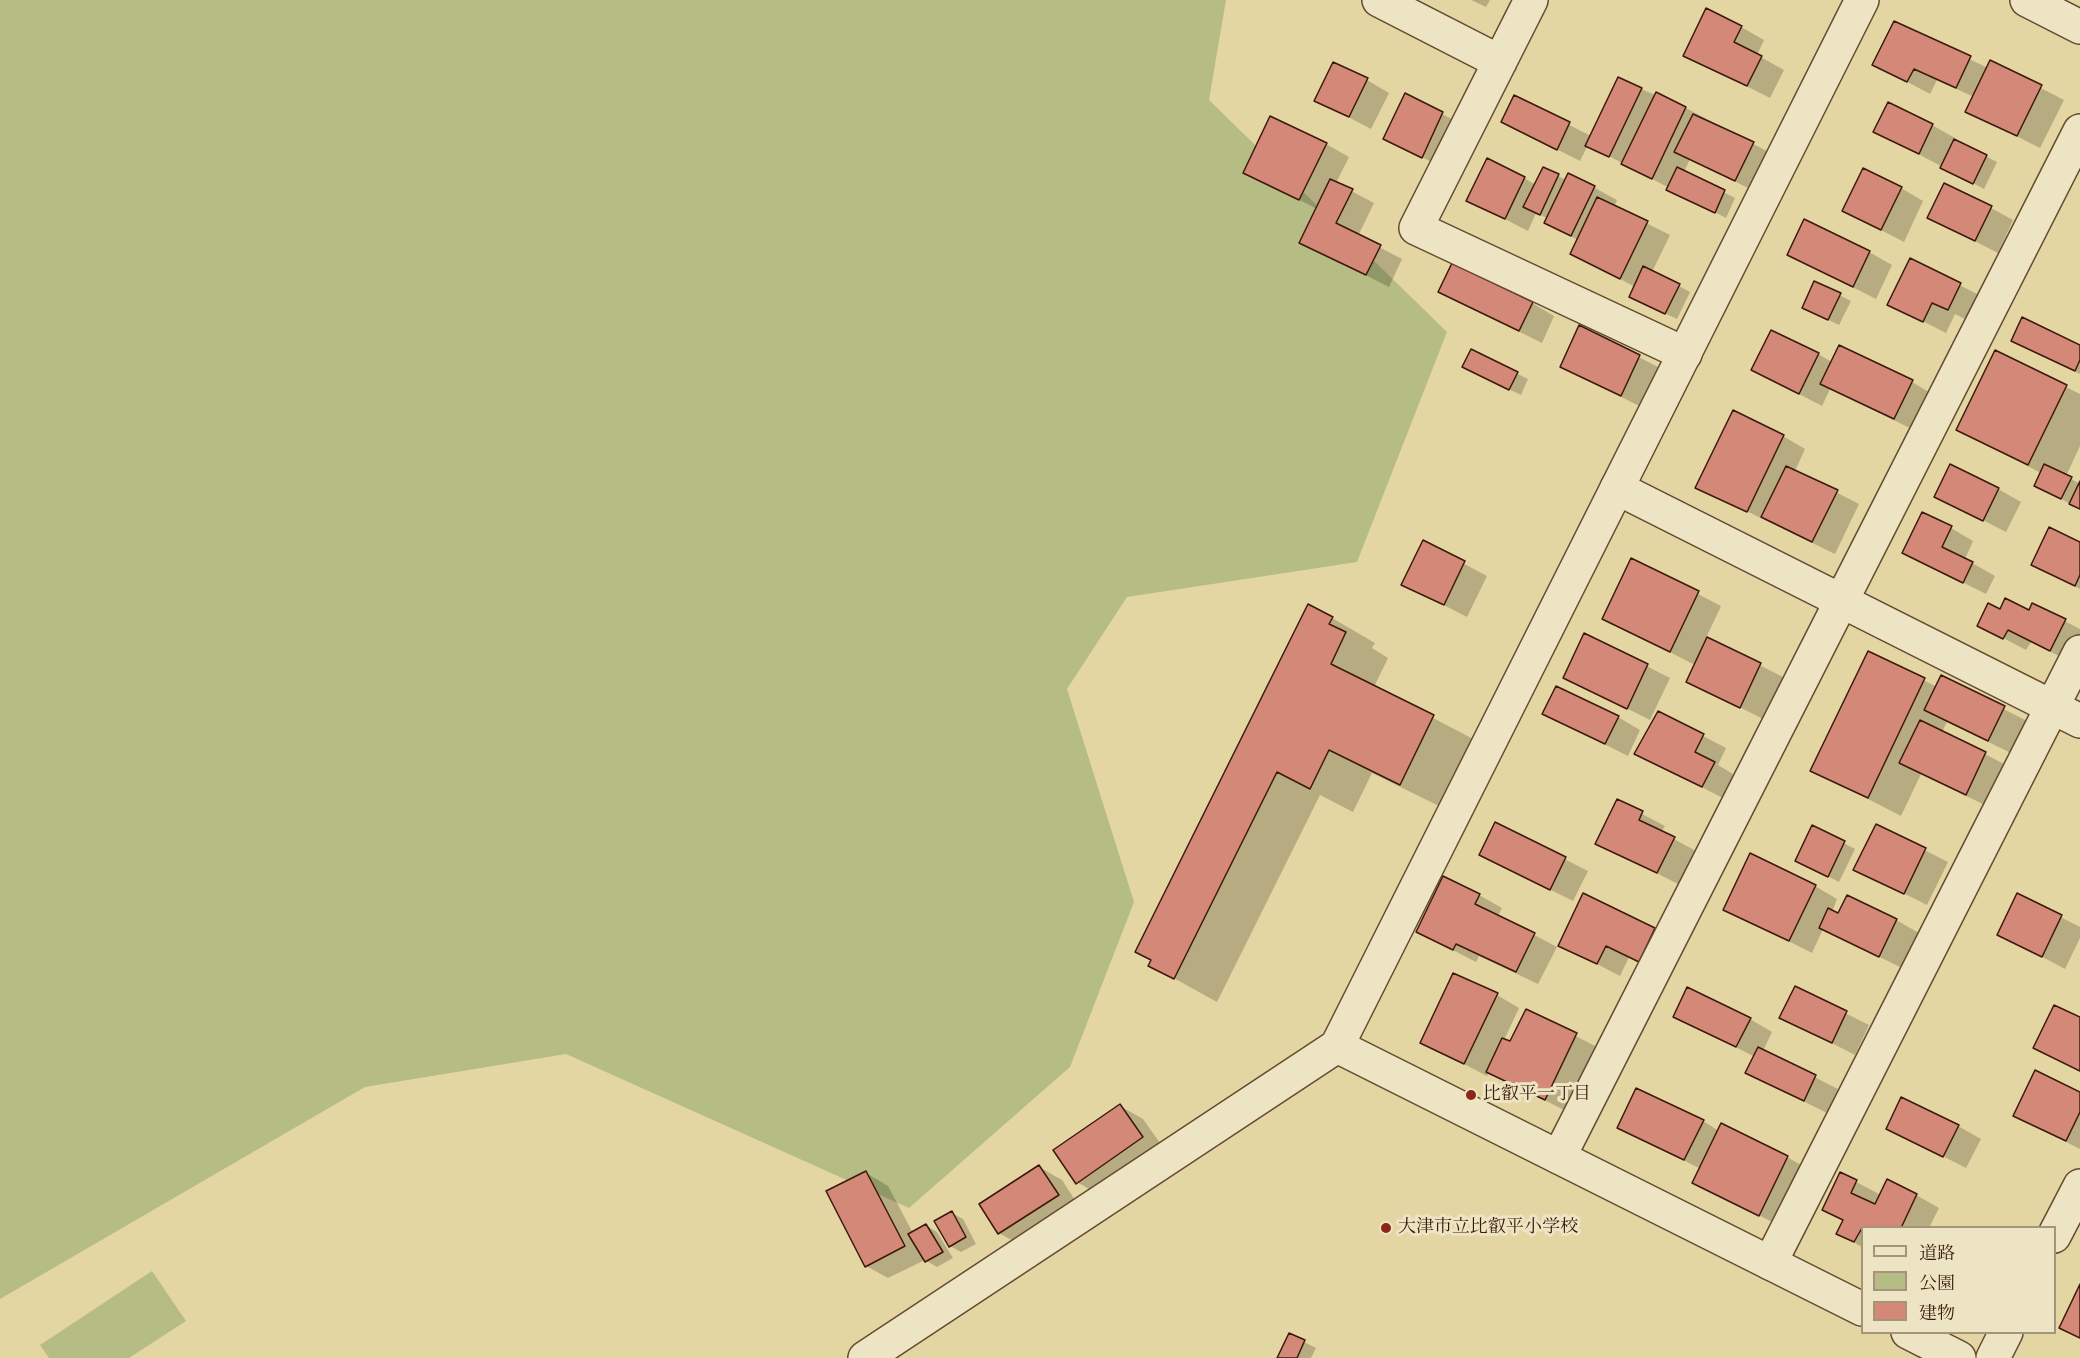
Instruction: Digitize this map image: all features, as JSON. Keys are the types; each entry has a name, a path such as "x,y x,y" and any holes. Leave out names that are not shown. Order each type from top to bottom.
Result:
{"street":[{"path":"1379,0 1500,62"},
{"path":"1531,0 1416,228 1685,354"},
{"path":"865,1358 1337,1046 1862,0"},
{"path":"2027,0 2080,27"},
{"path":"1559,1157 2080,131"},
{"path":"1617,488 2066,714"},
{"path":"1770,1263 2066,714 2080,652"},
{"path":"1337,1046 1861,1309"},
{"path":"2056,1234 2080,1186"},
{"path":"1912,1334 1959,1358"},
{"path":"1993,1358 2005,1334"}],"green space":[{"path":"0,0 1226,0 1209,100 1447,332 1357,562 1127,597 1067,689 1134,902 1070,1067 909,1208 566,1054 365,1087 0,1299"},
{"path":"152,1271 186,1321 129,1358 49,1358 40,1345"}],"building":[{"path":"1706,8 1742,26 1734,42 1762,56 1747,86 1683,56"},
{"path":"1894,21 1971,56 1956,88 1914,69 1907,82 1872,65"},
{"path":"1990,60 2042,85 2017,136 1965,112"},
{"path":"1333,62 1368,78 1349,117 1314,101"},
{"path":"1618,77 1642,88 1609,157 1585,146"},
{"path":"1656,92 1686,107 1652,179 1621,164"},
{"path":"1405,93 1443,112 1422,158 1383,139"},
{"path":"1514,95 1570,122 1557,150 1501,122"},
{"path":"1888,102 1933,124 1919,154 1873,132"},
{"path":"1693,114 1754,142 1735,181 1674,152"},
{"path":"1270,116 1327,143 1299,200 1243,173"},
{"path":"1954,139 1987,155 1973,184 1940,168"},
{"path":"1487,158 1525,177 1505,219 1466,201"},
{"path":"1543,167 1559,174 1540,215 1523,207"},
{"path":"1677,167 1725,190 1715,213 1666,190"},
{"path":"1863,168 1902,187 1881,230 1842,211"},
{"path":"1568,173 1595,186 1571,236 1544,223"},
{"path":"1330,179 1353,189 1336,223 1381,245 1366,275 1299,243"},
{"path":"1944,183 1992,206 1975,241 1927,218"},
{"path":"1597,197 1648,221 1620,279 1570,254"},
{"path":"1804,219 1870,251 1853,287 1787,255"},
{"path":"1910,258 1961,283 1948,310 1932,303 1923,322 1887,305"},
{"path":"1452,263 1533,302 1519,331 1438,292"},
{"path":"1643,266 1680,284 1665,314 1629,297"},
{"path":"1814,281 1841,293 1828,320 1802,308"},
{"path":"2022,317 2080,345 2080,360 2075,371 2011,341"},
{"path":"1579,325 1640,355 1621,396 1560,367"},
{"path":"1771,330 1819,353 1799,394 1751,370"},
{"path":"1839,345 1913,380 1894,419 1820,384"},
{"path":"1471,349 1518,372 1509,390 1462,367"},
{"path":"1995,350 2067,385 2028,465 1956,430"},
{"path":"1733,410 1784,435 1747,512 1695,488"},
{"path":"1950,464 1999,488 1983,521 1934,497"},
{"path":"2044,464 2072,477 2061,499 2034,486"},
{"path":"1786,466 1838,490 1812,542 1761,517"},
{"path":"2080,481 2080,509 2069,504"},
{"path":"1922,512 1952,526 1942,547 1973,562 1963,583 1902,553"},
{"path":"2049,527 2080,542 2080,575 2075,586 2031,565"},
{"path":"1423,540 1465,561 1444,605 1401,585"},
{"path":"1631,558 1699,591 1670,652 1602,619"},
{"path":"2005,598 2029,610 2032,603 2066,619 2050,651 2008,630 2003,639 1977,626 1988,603 2000,609"},
{"path":"1308,604 1333,617 1329,624 1346,632 1331,664 1434,715 1400,785 1329,750 1310,789 1277,772 1174,979 1148,966 1151,960 1135,952"},
{"path":"1584,633 1648,664 1627,709 1563,678"},
{"path":"1707,637 1761,663 1740,708 1686,682"},
{"path":"1868,651 1925,678 1868,798 1810,771"},
{"path":"1941,675 2005,706 1988,741 1924,710"},
{"path":"1556,686 1619,716 1605,744 1542,714"},
{"path":"1658,711 1704,734 1695,752 1715,762 1702,787 1634,754"},
{"path":"1920,720 1986,752 1966,795 1899,763"},
{"path":"1617,799 1643,811 1639,820 1675,837 1657,873 1595,844"},
{"path":"1495,822 1566,857 1550,890 1479,855"},
{"path":"1876,824 1926,848 1904,894 1853,870"},
{"path":"1812,825 1845,841 1828,877 1795,861"},
{"path":"1750,853 1816,885 1789,941 1723,910"},
{"path":"1443,876 1480,894 1475,904 1535,933 1516,972 1456,944 1453,950 1416,932"},
{"path":"1583,893 1655,928 1639,962 1606,946 1597,964 1558,946"},
{"path":"2017,893 2062,915 2042,957 1997,935"},
{"path":"1847,895 1897,919 1879,957 1819,928 1828,908 1838,913"},
{"path":"1453,973 1498,993 1464,1064 1420,1043"},
{"path":"1795,986 1847,1011 1832,1043 1779,1018"},
{"path":"1687,987 1751,1018 1736,1047 1673,1017"},
{"path":"2054,1005 2080,1017 2080,1071 2033,1048"},
{"path":"1526,1009 1577,1033 1545,1100 1486,1072 1502,1038 1510,1041"},
{"path":"1758,1047 1816,1075 1804,1101 1745,1073"},
{"path":"2035,1070 2080,1092 2080,1112 2066,1141 2013,1116"},
{"path":"1636,1088 1704,1120 1684,1160 1617,1128"},
{"path":"1901,1097 1959,1125 1943,1157 1886,1129"},
{"path":"1120,1104 1143,1137 1076,1184 1053,1150"},
{"path":"1721,1123 1788,1156 1759,1216 1692,1183"},
{"path":"1039,1165 1059,1195 998,1234 979,1204"},
{"path":"866,1171 905,1246 865,1267 826,1191"},
{"path":"1840,1172 1857,1180 1851,1193 1875,1204 1887,1179 1917,1194 1902,1226 1861,1226 1854,1242 1836,1234 1843,1220 1822,1210"},
{"path":"952,1211 966,1237 949,1247 934,1221"},
{"path":"926,1224 943,1252 925,1262 908,1234"},
{"path":"2080,1284 2080,1338 2059,1328"},
{"path":"1289,1333 1305,1340 1297,1358 1277,1358"}],"place":[{"name":"比叡平一丁目","path":"1471,1095"},
{"name":"大津市立比叡平小学校","path":"1386,1228"}]}
